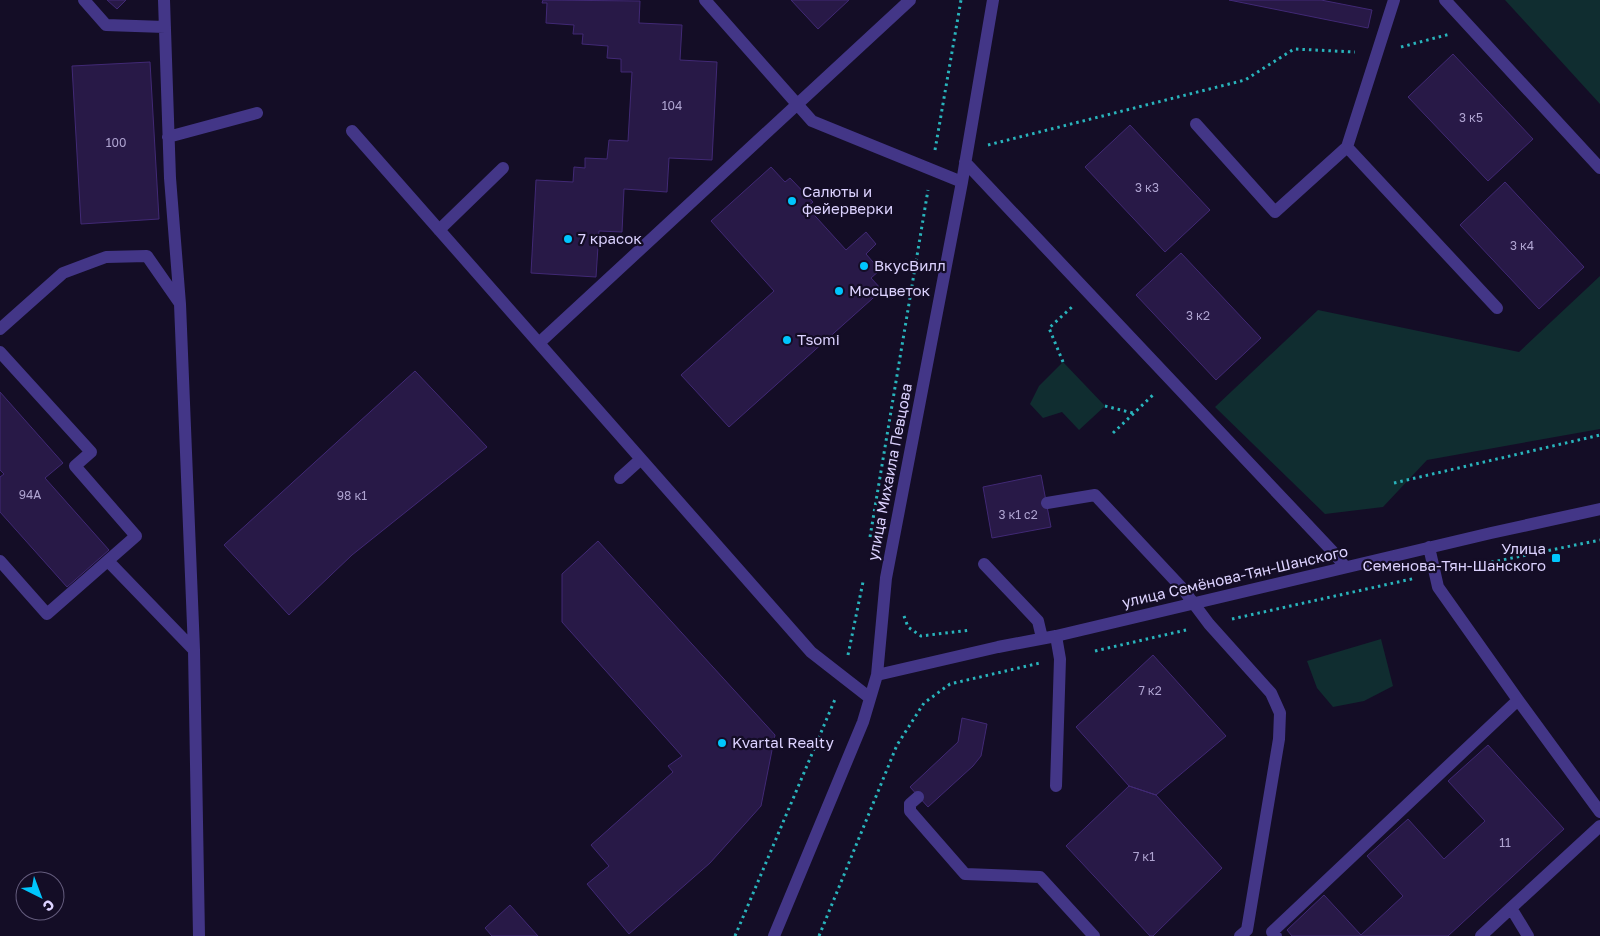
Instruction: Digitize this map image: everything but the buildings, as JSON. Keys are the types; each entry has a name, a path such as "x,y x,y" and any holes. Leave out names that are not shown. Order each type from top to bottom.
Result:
{"street":[{"path":"84,0 106,25 165,27"},
{"path":"164,0 168,137 180,304 194,650 199,936"},
{"path":"705,0 812,121 962,182"},
{"path":"539,343 910,0"},
{"name":"улица Михаила Певцова","path":"774,936 863,722 877,676 886,578 962,182 993,0"},
{"path":"1196,124 1275,212 1347,147 1394,0"},
{"path":"1445,0 1600,168"},
{"path":"168,137 257,113"},
{"path":"352,130 811,652 870,698"},
{"path":"1347,147 1496,308"},
{"path":"965,162 1345,567"},
{"path":"439,230 503,168"},
{"path":"0,329 62,273 106,257 147,256 180,304"},
{"path":"0,352 91,452 75,466 136,536 47,614 0,560"},
{"path":"620,478 642,459"},
{"path":"1047,503 1095,495 1182,588 1210,624 1271,693 1280,713 1279,739 1247,930 1240,936"},
{"name":"улица Семёнова-Тян-Шанского","path":"877,676 998,646 1056,636 1600,509"},
{"path":"1429,548 1438,588 1600,812"},
{"path":"108,561 194,650"},
{"path":"984,564 1038,621 1042,638"},
{"path":"1056,636 1060,658 1056,786"},
{"path":"1276,936 1272,932 1518,700"},
{"path":"918,796 910,804 910,811 965,874 1040,877 1094,936"},
{"path":"1481,936 1600,826"},
{"path":"1511,908 1528,936"}],"path":[{"path":"869,544 961,0"},
{"path":"977,174 983,146 1245,80 1294,49 1377,53 1472,29"},
{"path":"1063,362 1049,328 1088,292"},
{"path":"1113,433 1170,379"},
{"path":"1105,406 1134,413"},
{"path":"1394,483 1600,435"},
{"path":"819,936 897,745 924,703 950,684 1435,574 1600,540"},
{"path":"736,936 844,678 864,574"},
{"path":"903,610 908,627 921,636 975,629"}],"green space":[{"path":"1505,0 1600,0 1600,104"},
{"path":"1600,276 1600,429 1427,460 1383,507 1325,514 1215,407 1318,310 1519,352"},
{"path":"1063,362 1105,406 1079,430 1062,412 1043,418 1030,404 1039,386"},
{"path":"1381,639 1393,686 1364,701 1333,707 1317,688 1307,661"}],"place":[{"name":"Салюты и фейерверки","path":"792,201"},
{"name":"7 красок","path":"568,239"},
{"name":"ВкусВилл","path":"864,266"},
{"name":"Мосцветок","path":"839,291"},
{"name":"Tsomi","path":"787,340"},
{"name":"Улица Семенова-Тян-Шанского","path":"1556,558"},
{"name":"Kvartal Realty","path":"722,743"}]}
